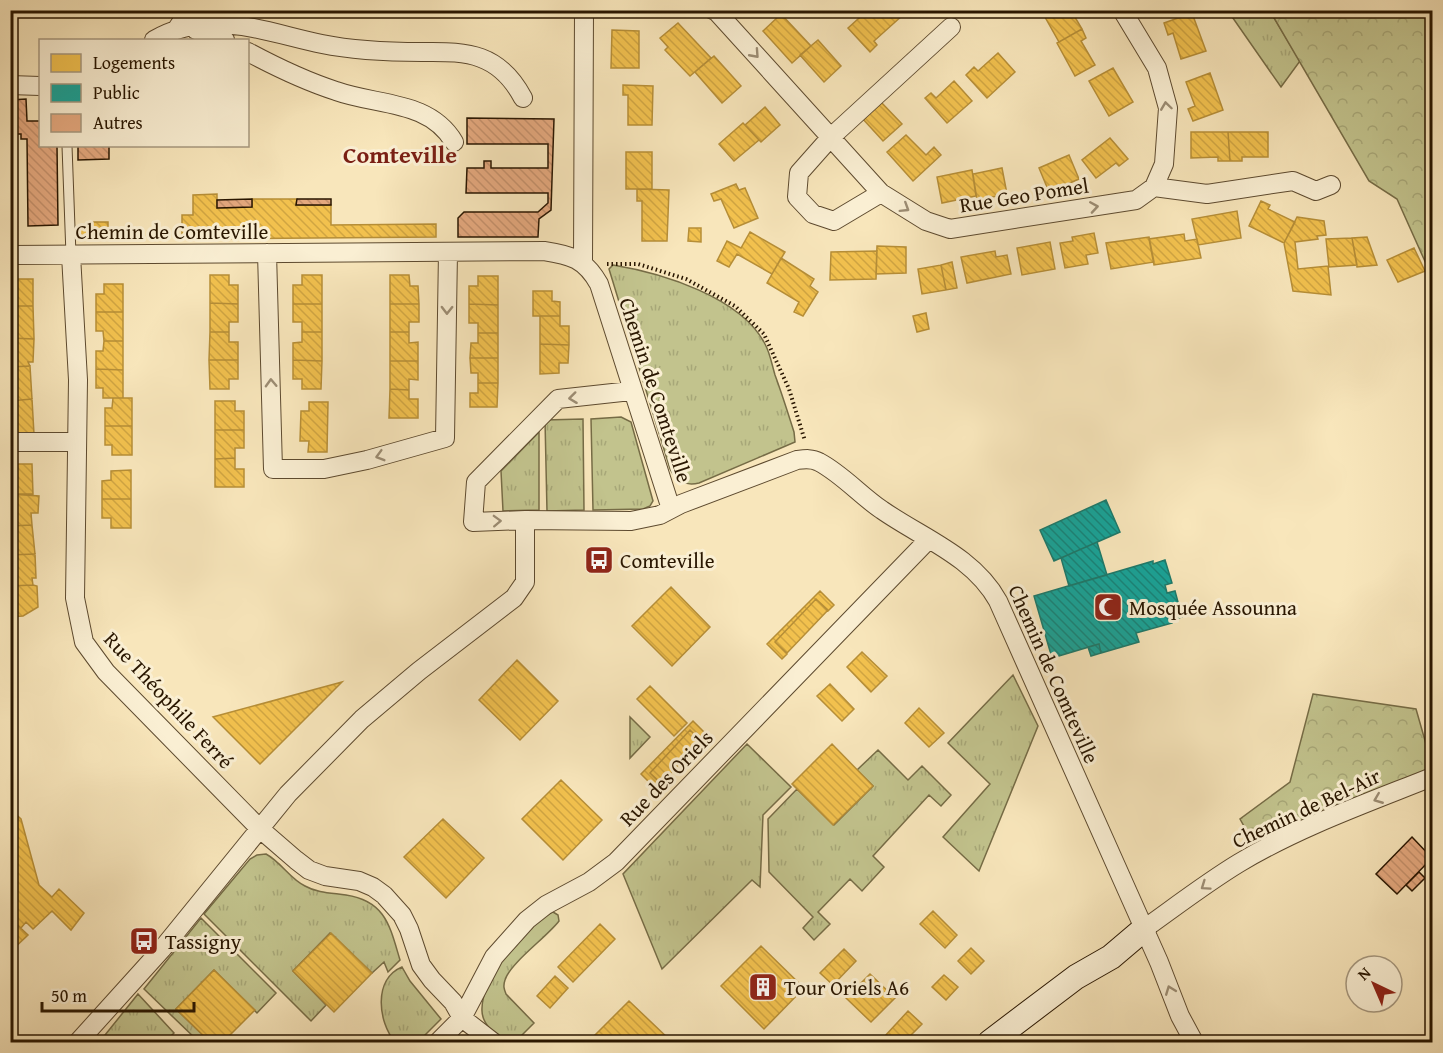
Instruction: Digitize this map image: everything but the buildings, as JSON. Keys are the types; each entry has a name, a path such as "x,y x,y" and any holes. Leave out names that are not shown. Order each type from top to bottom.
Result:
{"street":[{"path":"176,30 182,21 182,10"},
{"path":"583,263 584,10"},
{"path":"1122,10 1157,68 1168,108 1164,164 1154,187 1207,194 1293,181 1316,191 1331,185"},
{"name":"Rue Geo Pomel","path":"715,11 881,193 926,221 950,229 1136,200 1154,187"},
{"path":"156,39 176,30 198,25 238,25 346,49 463,53 495,65 508,76 523,98"},
{"path":"881,193 834,221 813,214 797,197 799,173 830,138 951,27"},
{"path":"176,30 202,31 222,39"},
{"path":"249,52 307,81 339,92 408,107 426,114 439,122 454,142"},
{"path":"10,85 39,86"},
{"name":"Chemin de Comteville","path":"10,255 544,251 561,254 583,263 598,284 670,509 797,460 811,459 824,465 882,510 970,566 987,583 998,601 1144,929 1180,1016 1194,1042"},
{"path":"267,253 273,469 314,469 367,460 445,438 448,252"},
{"name":"Rue Théophile Ferré","path":"71,255 78,380 75,598 84,642 106,672 259,828 309,870 325,876 359,881 384,895 402,915 421,965 453,1002 462,1018 494,1042"},
{"path":"631,391 558,399 476,482 473,522 630,521 660,515 670,509"},
{"path":"10,442 77,442"},
{"path":"78,1042 162,949 288,794 362,719 419,671 514,598 525,582 525,520"},
{"name":"Rue des Oriels","path":"438,1042 462,1018 494,957 527,920 546,905 590,882 616,862 929,539"},
{"name":"Chemin de Bel-Air","path":"1144,929 1223,874 1266,849 1325,821 1432,777"},
{"path":"990,1042 1076,977 1111,957 1144,929"}],"lane":[{"path":"66,147 71,255"}],"path":[{"path":"583,263 638,264 686,279 735,306 764,334 789,388 811,459"}],"green space":[{"path":"1228,11 1270,11 1300,61 1281,87"},
{"path":"1270,11 1432,11 1432,277 1397,199 1369,181"},
{"path":"613,265 654,274 698,290 719,300 754,327 768,351 794,432 795,442 699,483 682,482 675,477 670,469 609,269"},
{"path":"621,417 631,422 653,501 650,506 643,509 593,510 591,419"},
{"path":"583,419 584,510 547,511 545,420"},
{"path":"539,432 539,510 503,511 501,471"},
{"path":"1013,675 1038,726 979,871 943,837 990,784 948,743"},
{"path":"1313,694 1416,709 1430,758 1432,757 1432,772 1253,842 1240,819 1290,782"},
{"path":"630,717 650,737 630,758"},
{"path":"747,744 791,787 763,815 760,887 752,880 662,969 623,874"},
{"path":"878,750 908,780 922,766 951,795 941,806 929,795 873,856 884,867 862,891 850,879 818,912 830,924 814,940 803,928 813,917 769,872 768,819 797,789 834,825 873,786 857,770"},
{"path":"266,854 300,883 310,888 359,898 370,903 384,917 400,960 388,972 384,962 372,973 330,933 293,971 326,1005 311,1021 204,914 250,859"},
{"path":"553,912 558,915 559,921 521,958 505,980 506,994 534,1023 515,1042 506,1042 490,1029 484,1020 483,998 488,984 506,954 518,940 542,918"},
{"path":"201,918 276,993 257,1013 214,970 176,1009 210,1042 199,1042 144,989"},
{"path":"402,967 410,981 441,1019 418,1042 395,1042 389,1034 382,1013 381,1002 386,981"},
{"path":"138,994 174,1033 165,1042 103,1042 101,1040"}],"place":[{"name":"Comteville","path":"599,560"},
{"name":"Mosquée Assounna","path":"1108,607"},
{"name":"Tassigny","path":"144,941"},
{"name":"Tour Oriels A6","path":"763,987"}],"district":[{"name":"Comteville","path":"400,154"}]}
